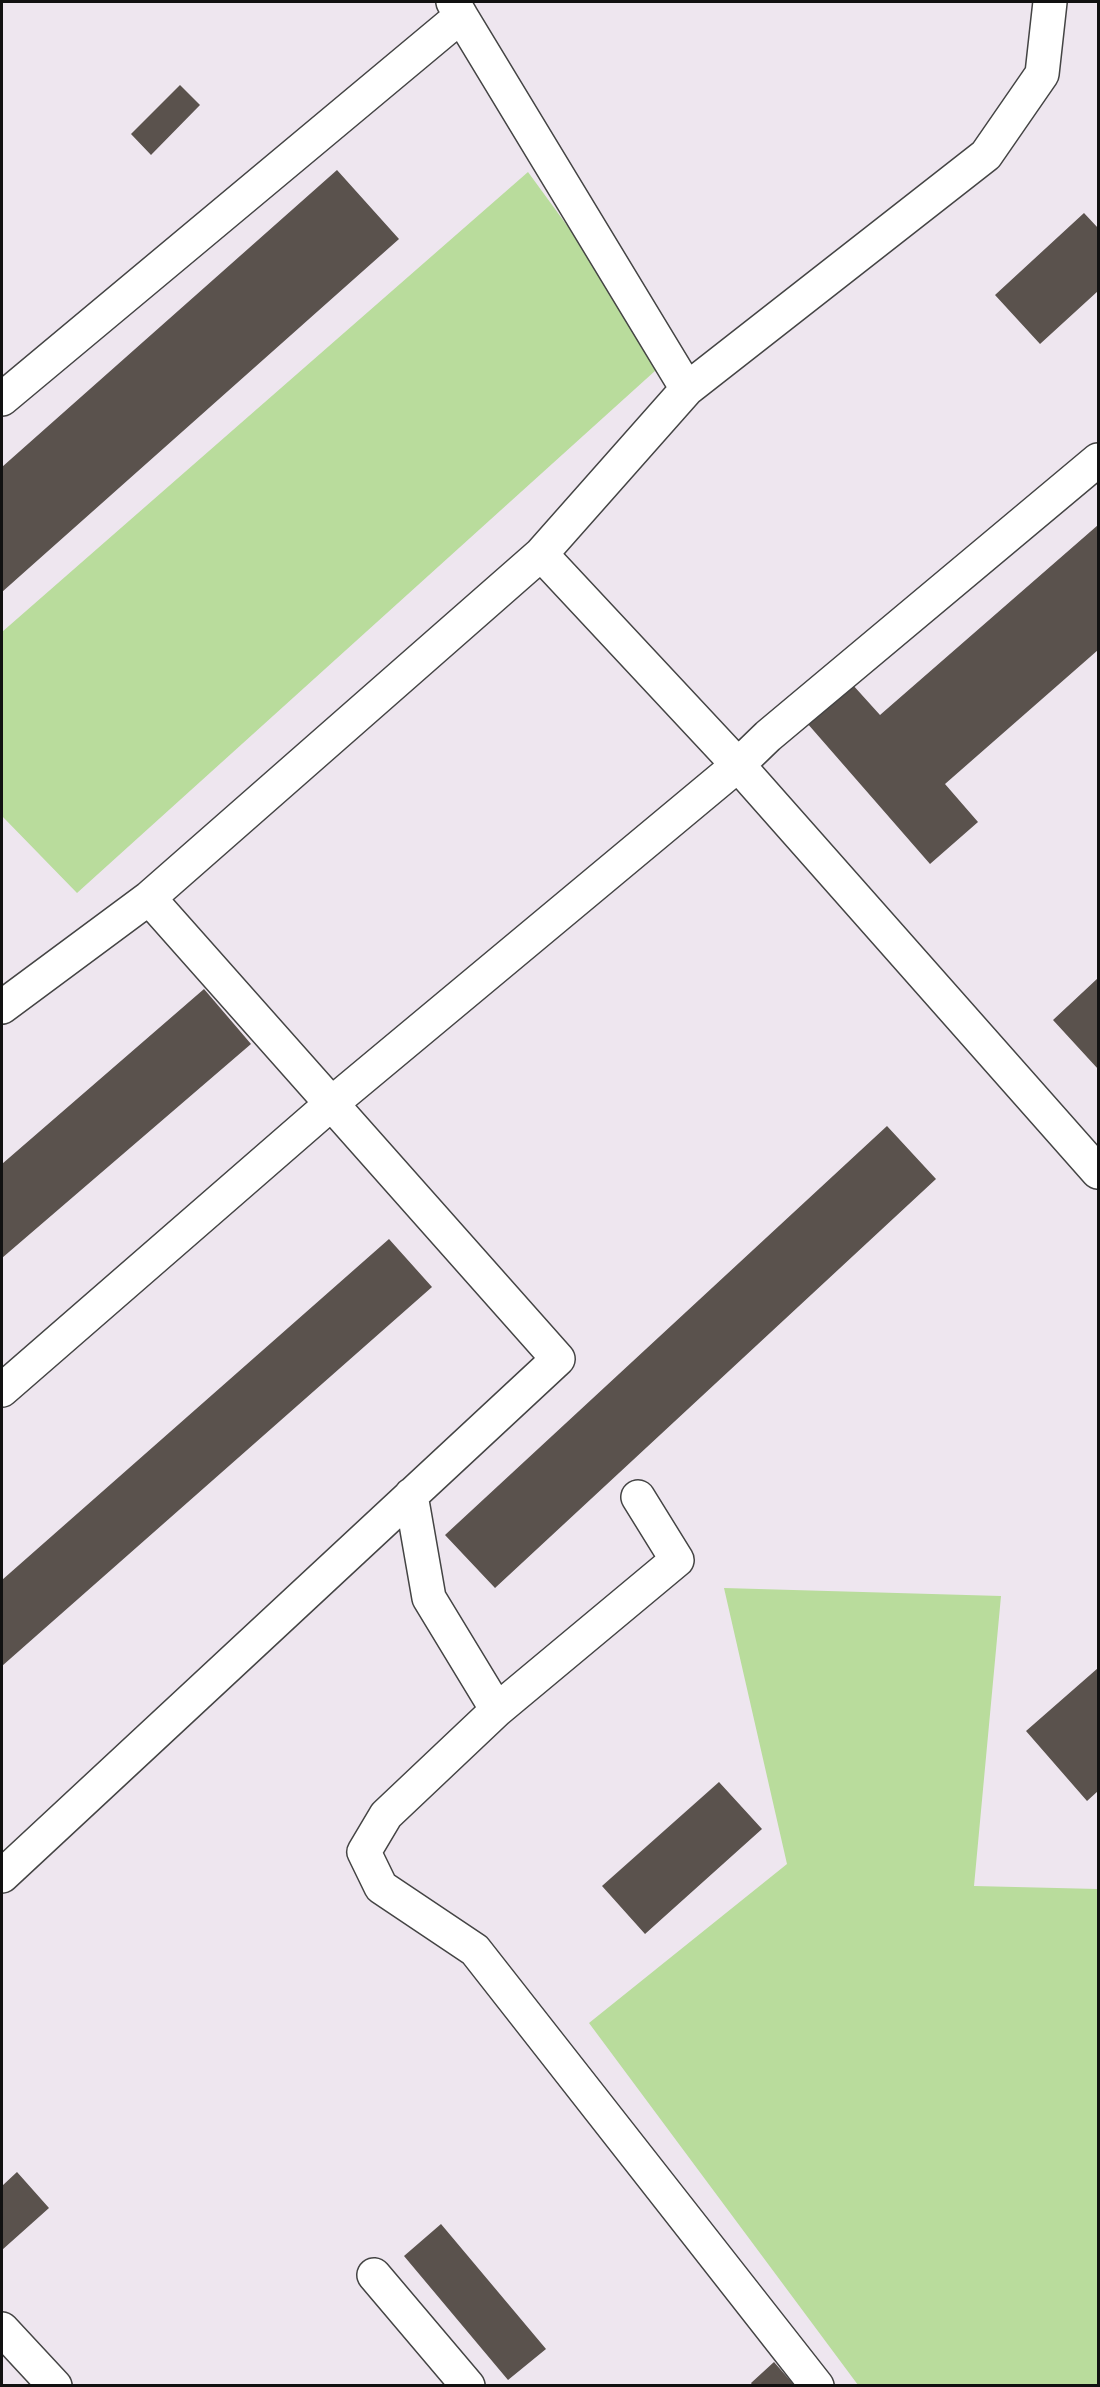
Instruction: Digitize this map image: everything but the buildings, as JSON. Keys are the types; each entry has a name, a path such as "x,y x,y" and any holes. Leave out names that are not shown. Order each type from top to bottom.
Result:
{"lane":[{"path":"2,1007 149,898 541,554 687,389 986,155 1042,74 1050,2"},
{"path":"2,399 457,9 687,389"},
{"path":"2,1390 331,1104 738,765 768,736 1098,460"},
{"path":"541,554 738,765 1098,1172"},
{"path":"2,1876 558,1359 149,898"},
{"path":"411,1495 429,1598 497,1710"},
{"path":"638,1497 677,1560 497,1710 386,1815 364,1852 381,1887 475,1950 817,2385"},
{"path":"374,2276 468,2385"},
{"path":"2,2329 55,2385"}],"shaded area":[{"path":"2,2 1098,2 1098,2385 2,2385"}],"green space":[{"path":"528,172 666,361 77,893 2,816 2,632"},
{"path":"724,1588 1001,1596 974,1886 1098,1889 1098,2385 858,2385 589,2023 787,1864"}]}
